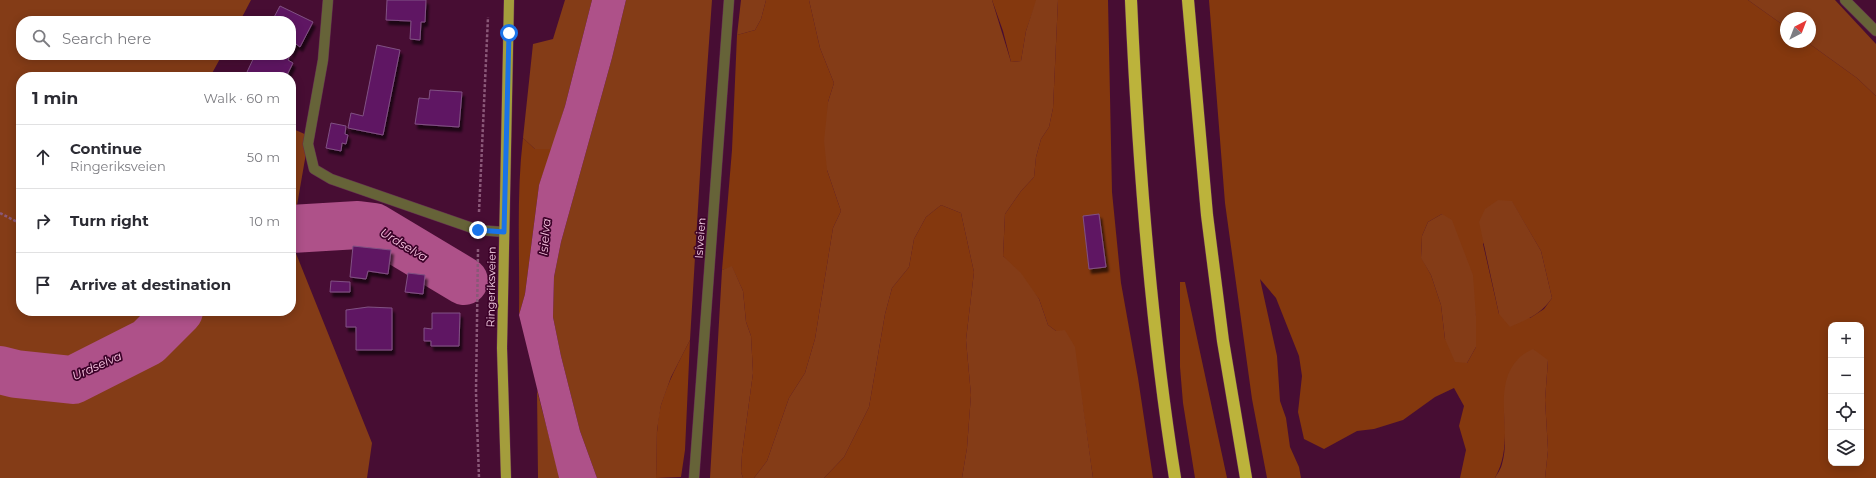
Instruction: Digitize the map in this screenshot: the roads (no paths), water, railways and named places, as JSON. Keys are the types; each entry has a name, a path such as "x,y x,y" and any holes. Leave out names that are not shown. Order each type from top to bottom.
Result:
{"highway":[{"path":"1131,0 1144,218 1157,345 1175,478"},
{"path":"1188,0 1207,215 1223,341 1246,478"}],"main road":[{"name":"Ringeriksveien","path":"506,478 502,348 509,0"}],"street":[{"path":"328,0 323,60 308,144 314,169 331,179 478,230 504,232"},
{"name":"Isiveien","path":"694,478 729,0"},
{"path":"1845,0 1876,31"}],"water":[{"name":"Isielva","path":"592,0 626,0 612,58 561,242 554,277 553,317 561,356 580,431 597,478 559,478 519,315 525,294 539,185 565,106"}],"waterway":[{"name":"Urdselva","path":"296,229 358,225 374,227 464,281"},
{"name":"Urdselva","path":"0,370 16,374 73,380 148,342 174,316"}]}
